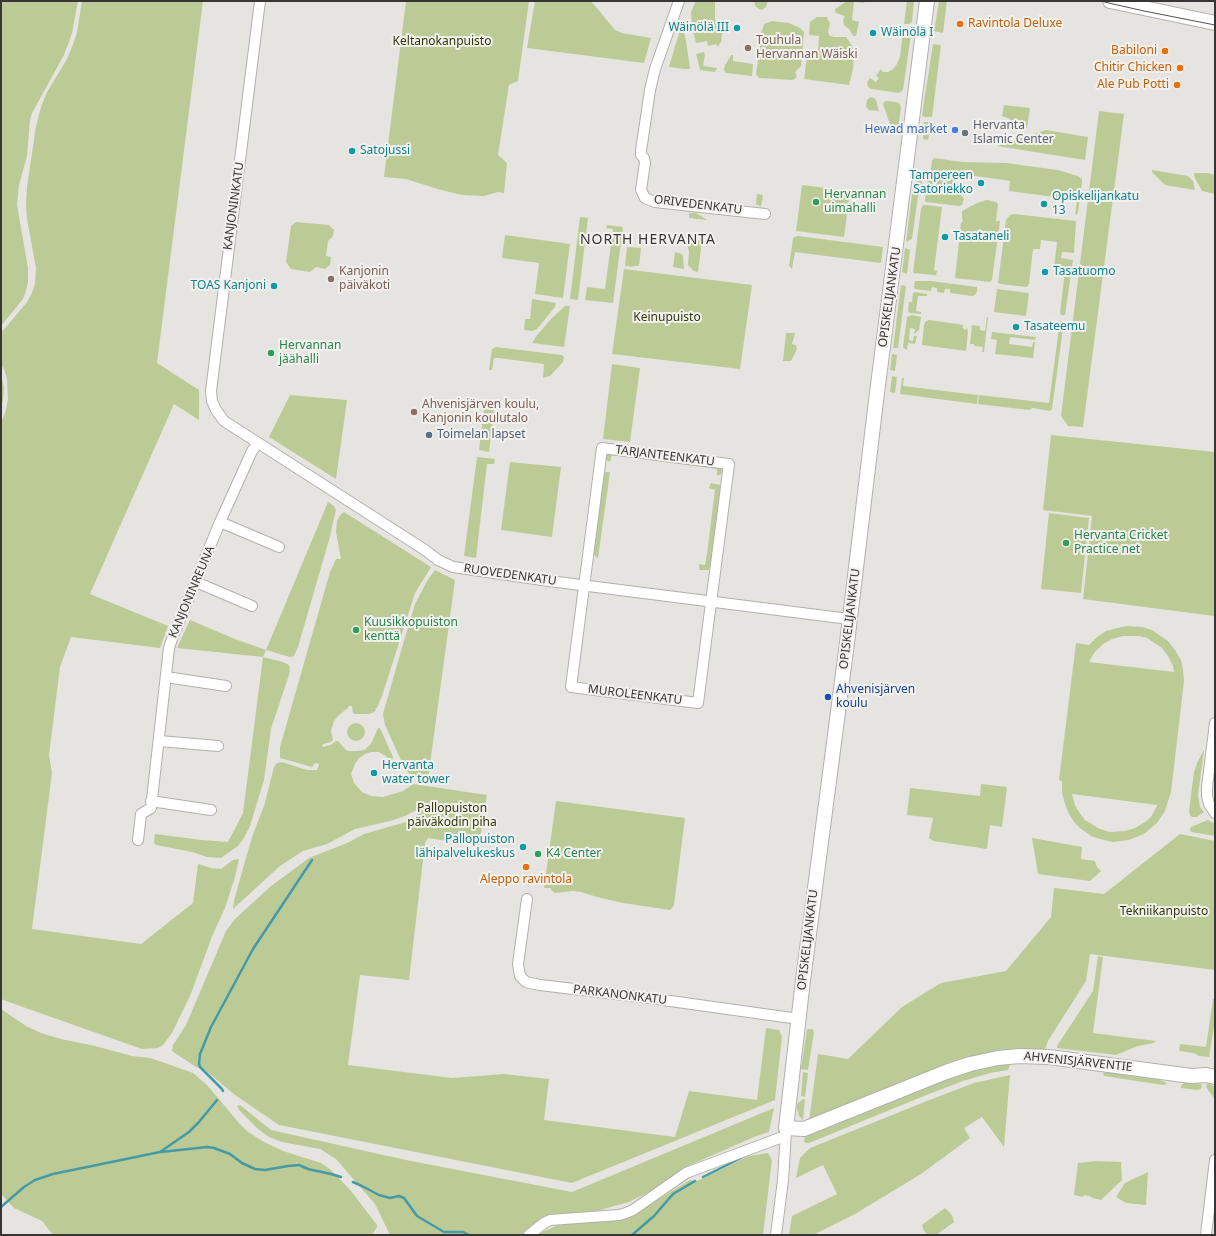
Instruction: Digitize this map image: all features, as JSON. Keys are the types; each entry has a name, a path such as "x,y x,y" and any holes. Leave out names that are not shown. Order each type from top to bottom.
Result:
{"main road":[{"path":"1110,1 1215,22"},
{"name":"OPISKELIJANKATU","path":"786,1132 803,980 928,2"},
{"name":"AHVENISJÄRVENTIE","path":"786,1132 804,1129 946,1072 970,1064 998,1058 1019,1056 1049,1057 1187,1075 1206,1075 1215,1077"}],"street":[{"name":"KANJONINKATU","path":"216,410 212,401 211,391 260,1"},
{"name":"ORIVEDENKATU","path":"679,1 655,68 650,90 641,151 641,155 644,158 644,163 641,190 645,198 656,202 765,214"},
{"name":"RUOVEDENKATU","path":"216,410 224,421 425,550 438,560 453,567 850,619"},
{"name":"KANJONINREUNA","path":"138,840 141,814 150,808 169,648 220,522 252,451 258,443"},
{"name":"TARJANTEENKATU","path":"585,585 602,448 729,464 711,601"},
{"path":"220,522 279,547"},
{"path":"196,582 252,606"},
{"name":"MUROLEENKATU","path":"585,585 571,687 698,703 711,601"},
{"path":"166,677 226,686"},
{"path":"1215,723 1207,792 1209,804 1215,813"},
{"path":"159,741 218,746"},
{"path":"151,801 211,810"},
{"name":"PARKANONKATU","path":"527,899 518,964 520,976 526,982 540,985 655,998 799,1019"},
{"path":"529,1235 550,1220 626,1214 686,1173 786,1132"},
{"name":"OPISKELIJANKATU","path":"776,1235 783,1180 786,1132"},
{"path":"1206,1235 1215,1160"}],"green space":[{"path":"1,1 78,1 72,33 64,55 32,113 30,120 27,156 19,185 17,205 28,268 28,282 23,299 1,326"},
{"path":"82,1 203,1 157,363 199,390 199,420 174,404 90,594 168,626 160,648 71,637 60,667 49,755 52,773 32,929 141,944 193,903 198,864 221,869 233,860 239,859 225,908 213,934 190,996 172,1033 163,1045 158,1048 142,1049 3,1000 1,998 1,423 8,400 7,379 1,365 1,333 27,302 35,283 36,268 27,219 26,204 36,126 47,92 67,59 74,42"},
{"name":"Keltanokanpuisto","path":"406,1 529,1 518,81 509,85 498,155 507,163 504,193 498,192 484,196 462,195 406,179 384,177"},
{"path":"535,1 591,1 615,30 622,33 651,38 644,63 527,48"},
{"path":"696,1 715,2 715,20 719,21 723,28 721,42 718,46 716,44 708,46 707,41 696,43 692,27 691,12"},
{"path":"754,1 768,1 766,7 762,10 755,6"},
{"path":"847,1 865,1 864,3 854,2 852,20 859,22 856,36 853,36 850,30 844,25 843,20 845,16 836,13 835,11 835,9"},
{"path":"907,1 914,1 912,21 909,24 904,24"},
{"path":"939,1 947,1 943,33 934,31"},
{"path":"817,17 827,17 830,24 828,32 830,36 846,37 852,46 854,52 853,69 849,85 804,79 808,50 818,51 819,36 809,35 810,22"},
{"path":"772,21 789,23 800,28 804,32 801,66 795,72 797,76 795,79 759,78 756,74 761,41 760,39 763,37 761,34 764,24"},
{"path":"682,30 686,41 689,69 669,67 680,31"},
{"path":"903,30 910,32 911,34 903,90 899,93 872,89 868,87 867,83 870,78 876,82 879,78 876,76 881,69 883,72 888,72 897,64 900,57"},
{"path":"933,44 941,45 932,117 924,117 922,115"},
{"path":"704,52 703,66 717,68 715,72 700,70 696,54"},
{"path":"731,55 733,55 733,61 753,64 752,76 726,73 724,70 725,64"},
{"path":"870,97 876,100 879,111 869,110 866,107 867,100"},
{"path":"885,101 897,102 900,104 901,108 898,128 891,127 883,104"},
{"path":"1004,105 1030,108 1027,128 1009,125 1010,119 1002,116"},
{"path":"1099,111 1124,114 1083,427 1068,426 1061,416"},
{"path":"924,122 931,122 928,140 923,139"},
{"path":"1046,130 1088,137 1085,160 997,146"},
{"path":"934,158 962,162 1006,163 1058,170 1078,176 1082,179 1082,182 1078,213 1075,215 1077,200 1009,191 1010,181 961,174 960,179 955,179 952,189 928,185 928,176 930,175 932,161"},
{"path":"1152,170 1188,176 1193,181 1195,190 1165,185 1152,172"},
{"path":"1194,173 1208,173 1215,175 1215,194 1202,191"},
{"path":"918,175 923,175 921,189 918,196 912,239 906,242 913,187 916,187"},
{"path":"802,185 850,191 844,237 796,231"},
{"path":"928,190 961,195 964,199 962,205 959,206 926,202 926,192"},
{"path":"757,194 763,195 761,207 756,204"},
{"path":"987,200 998,204 996,221 1000,221 992,280 990,282 955,278 961,223 963,219 962,211 977,203"},
{"path":"923,205 942,207 934,270 937,271 936,275 943,276 913,273 921,209"},
{"path":"689,213 696,213 707,220 689,218"},
{"path":"1014,214 1076,221 1074,253 1062,252 1061,258 1073,260 1065,315 1061,315 1060,313 1065,270 1054,268 1057,242 1041,240 1040,249 1033,249 1029,284 1027,287 998,283 1006,220 1010,215"},
{"path":"580,217 588,218 578,300 570,299"},
{"path":"296,222 329,225 334,230 333,236 328,241 326,256 331,257 330,265 325,269 316,267 310,272 291,269 286,262 291,226"},
{"path":"607,225 623,227 613,303 585,300 587,287 605,289 613,229 606,228"},
{"path":"505,235 570,244 563,298 535,294 539,263 502,258"},
{"path":"798,236 883,247 881,263 795,252 792,269 789,266 793,239 794,237"},
{"path":"685,238 702,241 698,272 694,271 688,265 689,251"},
{"path":"627,247 641,248 639,266 625,266"},
{"path":"905,248 910,250 907,274 902,272"},
{"path":"675,252 682,254 684,269 673,267"},
{"name":"Keinupuisto","path":"624,269 752,285 740,369 612,354"},
{"path":"915,281 931,281 977,287 977,291 975,295 972,296 950,293 950,289 945,289 944,293 937,292 937,288 932,287 931,291 915,289"},
{"path":"901,285 906,286 898,348 893,348"},
{"path":"997,289 1029,293 1026,316 994,312"},
{"path":"913,293 927,294 927,296 918,296 916,311 921,312 921,314 910,313 908,311 909,302 912,302"},
{"path":"532,299 556,303 555,307 537,329 533,331 524,330 525,319 530,319"},
{"path":"565,306 570,306 564,347 532,343 552,318"},
{"path":"912,315 921,317 919,330 914,334 915,329 910,328 909,340 913,341 914,336 917,336 915,344 908,343 907,350 903,347 907,317"},
{"path":"987,317 984,352 982,352 983,347 970,344 972,325 980,326 980,330 985,331"},
{"path":"929,320 964,325 962,327 965,330 967,328 968,332 966,351 922,345 924,325 925,322"},
{"path":"1060,321 1064,321 1052,409 1050,411 1033,408 1029,410 978,404 979,395 1049,403"},
{"path":"992,332 1036,337 1035,340 1010,337 1009,344 1032,347 1033,342 1035,342 1033,358 995,354 997,340 991,339"},
{"path":"786,333 795,333 792,344 796,345 797,349 791,361 783,361"},
{"path":"496,347 562,355 564,357 563,362 550,376 543,378 544,364 494,358 492,370 489,370 492,349"},
{"path":"892,354 897,355 895,371 890,370"},
{"path":"612,364 640,368 630,442 603,439"},
{"path":"1,375 4,388 1,408"},
{"path":"892,376 897,377 895,393 890,392"},
{"path":"902,378 904,378 903,386 978,395 977,404 900,394"},
{"path":"290,395 347,400 336,479 269,437"},
{"path":"484,409 494,410 489,452 479,450"},
{"path":"1051,435 1215,452 1214,616 1083,599 1092,516 1043,510"},
{"path":"609,453 720,467 723,470 720,475 717,475 717,469 612,455 610,462 605,458"},
{"path":"477,457 495,459 494,464 487,464 476,558 464,556"},
{"path":"510,462 561,467 552,537 501,530"},
{"path":"606,472 610,472 598,558 594,554 603,475"},
{"path":"711,483 720,485 721,487 711,566 709,570 700,570 699,564 705,565 707,554 715,490 709,488"},
{"path":"328,502 334,506 336,510 329,540 298,647 294,656 290,657 266,650"},
{"name":"Pallopuiston päiväkodin piha","path":"344,512 431,567 415,593 382,696 377,708 375,708 376,710 369,714 355,714 353,713 352,706 349,706 334,721 331,731 333,740 323,744 322,747 331,745 338,741 348,751 364,750 371,744 378,728 380,728 393,757 392,761 379,752 371,752 359,758 351,774 354,783 362,792 371,796 383,797 403,791 413,784 487,795 479,846 428,838 425,843 409,980 360,975 348,1065 452,1078 504,1074 549,1079 544,1120 675,1137 689,1091 757,1100 766,1028 779,1030 782,1037 775,1100 572,1183 279,1125 235,1095 205,1070 196,1067 172,1051 173,1045 186,1025 226,931 235,919 271,886 309,858 347,843 364,834 406,822 416,816 422,807 405,816 390,821 355,829 327,844 303,851 280,866 233,909 245,861 253,834 264,806 274,767 277,763 282,762 307,770 317,770 319,764 315,763 312,767 280,758 280,747 330,572 336,559 341,559 336,532 337,521"},
{"name":"Hervanta Cricket Practice net","path":"1049,513 1089,518 1081,593 1041,589"},
{"path":"435,570 455,580 428,779 413,777 405,769 385,725 383,714 415,604 427,581"},
{"path":"190,620 266,650 263,657 177,648"},
{"path":"1127,626 1142,627 1152,630 1168,641 1181,660 1184,681 1171,792 1165,811 1157,823 1144,834 1129,840 1113,842 1091,836 1074,822 1065,804 1062,793 1062,781 1059,780 1076,643 1089,645 1106,631","holes":["1123,636 1139,636 1147,638 1162,648 1168,656 1174,672 1089,662 1094,653 1103,644 1112,639","1072,794 1157,805 1157,806 1151,817 1135,828 1125,831 1110,832 1100,829 1085,820 1075,805"]},
{"path":"263,657 289,665 290,672 271,729 264,780 250,826 244,838 238,846 221,858 207,857 192,852 156,845 154,843 155,834 228,842 243,813"},
{"path":"356,723 362,726 365,732 362,738 356,741 350,738 347,732 350,726"},
{"path":"1204,750 1198,795 1200,807 1204,812 1197,817 1192,817 1189,811 1194,772"},
{"path":"981,784 1007,787 1002,827 990,825 987,849 933,841 929,838 933,818 907,815 910,788 980,796"},
{"path":"556,801 685,818 674,905 672,908 670,910 623,903 581,892 573,891 555,893 551,890 551,888 544,888"},
{"path":"1208,820 1215,824 1215,836 1191,832 1191,827"},
{"name":"Tekniikanpuisto","path":"1180,834 1215,841 1215,970 1090,954 1086,981 1048,1041 1045,1050 1001,1050 970,1057 936,1068 809,1121 818,1054 848,1059 902,1007 941,983 1006,971 1051,917 1054,888 1104,894"},
{"path":"1032,838 1082,847 1081,859 1095,861 1097,867 1101,871 1090,881 1038,874"},
{"path":"1098,956 1103,957 1093,1033 1156,1041 1154,1043 1138,1046 1116,1055 1057,1048 1093,991"},
{"path":"1213,999 1215,999 1215,1020 1209,1057 1179,1051 1180,1044 1206,1047"},
{"path":"1,1009 26,1026 41,1033 132,1056 150,1058 193,1073 208,1086 247,1131 262,1141 283,1151 321,1163 331,1170 351,1191 377,1227 372,1235 53,1235 42,1221 14,1208 1,1194"},
{"path":"807,1029 813,1029 814,1032 808,1070 801,1069"},
{"path":"1010,1065 1008,1070 990,1073 963,1081 809,1143 804,1142 805,1135 808,1132 979,1067"},
{"path":"1115,1071 1127,1075 1160,1080 1167,1084 1163,1085 1104,1076 1103,1074 1105,1072"},
{"path":"803,1072 808,1073 805,1097 801,1096"},
{"path":"1010,1075 1004,1147 982,1117 964,1128 970,1138 921,1174 855,1214 813,1235 789,1235 792,1216 837,1194 823,1165 796,1178 800,1158 810,1148 974,1083"},
{"path":"1192,1082 1201,1084 1201,1089 1181,1088 1184,1083"},
{"path":"1208,1083 1215,1088 1215,1099 1206,1086"},
{"path":"805,1099 803,1120 799,1116 797,1104"},
{"path":"240,1105 271,1130 406,1160 572,1192 774,1108 769,1132 688,1166 659,1187 629,1202 597,1211 552,1215 525,1235 390,1235 375,1204 336,1159 320,1149 282,1142 269,1137 258,1129 240,1111 237,1106"},
{"path":"768,1153 772,1160 763,1235 536,1235 558,1225 615,1220 636,1213 690,1180 697,1181 749,1156"},
{"path":"1096,1161 1121,1162 1122,1180 1101,1200 1084,1195 1083,1197 1074,1195 1078,1163"},
{"path":"1148,1172 1146,1205 1126,1203 1116,1197 1125,1183"},
{"path":"945,1208 952,1215 954,1222 936,1235 928,1235 924,1231 922,1225"}],"waterway":[{"path":"223,1091 200,1067 200,1054 211,1027 253,949 312,860"},
{"path":"1,1207 24,1187 35,1180 53,1174 160,1152 189,1132 217,1100"},
{"path":"161,1152 207,1147 230,1154 242,1163 255,1169 265,1170 299,1165 308,1169 341,1177"},
{"path":"703,1177 747,1155"},
{"path":"632,1235 654,1216 673,1194 695,1181"},
{"path":"353,1182 379,1195 390,1198 399,1196 404,1198 417,1216 444,1232 463,1232 469,1235"}],"tram line":[{"path":"1100,1 1215,25"}],"place":[{"name":"Ravintola Deluxe","path":"960,24"},
{"name":"Wäinölä III","path":"737,28"},
{"name":"Wäinölä I","path":"873,33"},
{"name":"Touhula Hervannan Wäiski","path":"748,48"},
{"name":"Babiloni","path":"1165,51"},
{"name":"Chitir Chicken","path":"1180,68"},
{"name":"Ale Pub Potti","path":"1177,85"},
{"name":"Hewad market","path":"955,130"},
{"name":"Hervanta Islamic Center","path":"965,133"},
{"name":"Satojussi","path":"352,151"},
{"name":"Tampereen Satoriekko","path":"981,183"},
{"name":"Hervannan uimahalli","path":"816,202"},
{"name":"Opiskelijankatu 13","path":"1044,204"},
{"name":"Tasataneli","path":"945,237"},
{"name":"Tasatuomo","path":"1045,272"},
{"name":"Kanjonin päiväkoti","path":"331,279"},
{"name":"TOAS Kanjoni","path":"274,286"},
{"name":"Tasateemu","path":"1016,327"},
{"name":"Hervannan jäähalli","path":"271,353"},
{"name":"Ahvenisjärven koulu, Kanjonin koulutalo","path":"414,412"},
{"name":"Toimelan lapset","path":"429,435"},
{"name":"Hervanta Cricket Practice net","path":"1066,543"},
{"name":"Kuusikkopuiston kenttä","path":"356,630"},
{"name":"Ahvenisjärven koulu","path":"828,697"},
{"name":"Hervanta water tower","path":"374,773"},
{"name":"Pallopuiston lähipalvelukeskus","path":"523,847"},
{"name":"K4 Center","path":"538,854"},
{"name":"Aleppo ravintola","path":"526,867"}],"district":[{"name":"NORTH HERVANTA","path":"648,240"}]}
